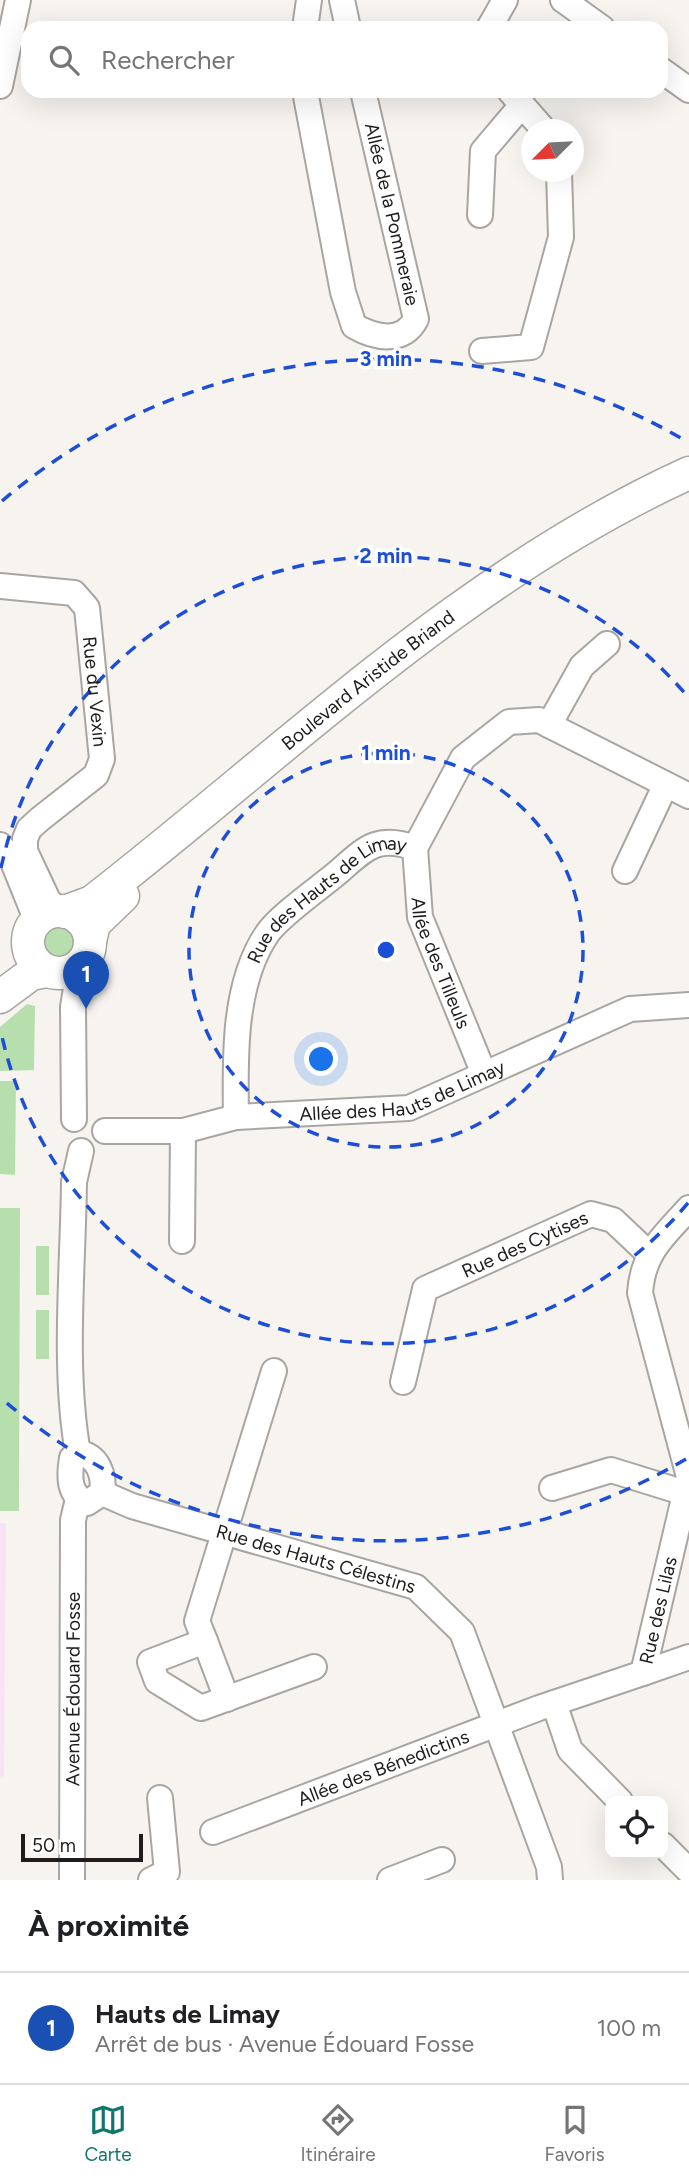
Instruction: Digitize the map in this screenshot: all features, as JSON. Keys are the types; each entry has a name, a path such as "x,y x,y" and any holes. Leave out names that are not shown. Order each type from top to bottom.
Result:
{"main road":[{"name":"Boulevard Aristide Briand","path":"46,923 92,902 407,648 501,579 590,524 689,473"},
{"name":"Boulevard Aristide Briand","path":"68,962 97,920 144,878 433,640 565,551 689,483"},
{"path":"46,923 82,922 68,962"},
{"path":"46,923 35,962 68,962"},
{"path":"0,979 21,961 46,923"},
{"path":"0,997 31,974 68,962"}],"street":[{"path":"0,86 18,0"},
{"path":"306,21 309,0"},
{"path":"342,0 346,21"},
{"path":"493,21 505,0"},
{"path":"563,0 592,21"},
{"path":"668,75 689,90"},
{"name":"Allée de la Pommeraie","path":"306,98 343,292 354,326 373,336 395,336 411,328 416,318 365,98"},
{"path":"480,215 483,151 516,98 534,119"},
{"path":"482,351 531,347 561,237 559,182"},
{"name":"Rue du Vexin","path":"0,586 74,593 86,608 102,758 96,775 40,819 29,829 25,839 25,851 48,900 46,923"},
{"path":"549,725 582,666 607,644"},
{"name":"Rue des Hauts de Limay","path":"236,1117 235,1053 243,990 267,933 365,849 392,840 415,848 463,758 509,722 539,720 689,796"},
{"path":"625,871 666,786"},
{"path":"0,845 11,857 34,914 46,923"},
{"name":"Allée des Tilleuls","path":"415,848 420,917 484,1074"},
{"path":"68,962 73,1007 74,1119 68,1128 68,1140 80,1151"},
{"name":"Allée des Hauts de Limay","path":"105,1130 183,1131 236,1117 409,1108 630,1009 689,1005"},
{"path":"74,1119 90,1115 100,1120 105,1130 98,1148 80,1151"},
{"path":"183,1131 183,1241"},
{"path":"78,1453 72,1384 74,1182 80,1151"},
{"path":"649,1253 689,1208"},
{"name":"Rue des Cytises","path":"402,1382 425,1289 591,1214 614,1220 649,1253"},
{"name":"Rue des Lilas","path":"554,1703 643,1673 689,1477 640,1293 641,1272 649,1253"},
{"path":"227,1699 197,1620 274,1371"},
{"path":"78,1453 88,1454 94,1460 104,1482 103,1493 87,1503 78,1499 70,1485 70,1470 72,1458 78,1453"},
{"path":"552,1488 611,1470 685,1493"},
{"name":"Rue des Hauts Célestins","path":"103,1493 132,1506 416,1587 462,1632 549,1867 550,1880"},
{"name":"Avenue Édouard Fosse","path":"72,1880 73,1527 78,1499"},
{"path":"205,1642 150,1662 157,1681 201,1708 314,1667"},
{"path":"643,1673 689,1657"},
{"path":"554,1703 570,1750 615,1796"},
{"name":"Allée des Bénedictins","path":"213,1832 554,1703"},
{"path":"151,1880 167,1872 160,1798"},
{"path":"668,1850 689,1871"},
{"path":"390,1880 442,1860"}],"shaded area":[{"path":"0,1523 6,1523 4,1776 0,1777"}],"green space":[{"path":"58,926 69,931 74,942 69,953 58,958 47,953 42,942 47,931"},
{"path":"27,1004 35,1006 34,1070 0,1071 0,1027"},
{"path":"0,1081 16,1081 15,1175 0,1174"},
{"path":"0,1208 20,1208 19,1511 0,1511"},
{"path":"36,1246 49,1246 49,1295 36,1295"},
{"path":"36,1310 49,1310 49,1359 36,1359"}],"place":[{"name":"Hauts de Limay","path":"86,1009"}]}
